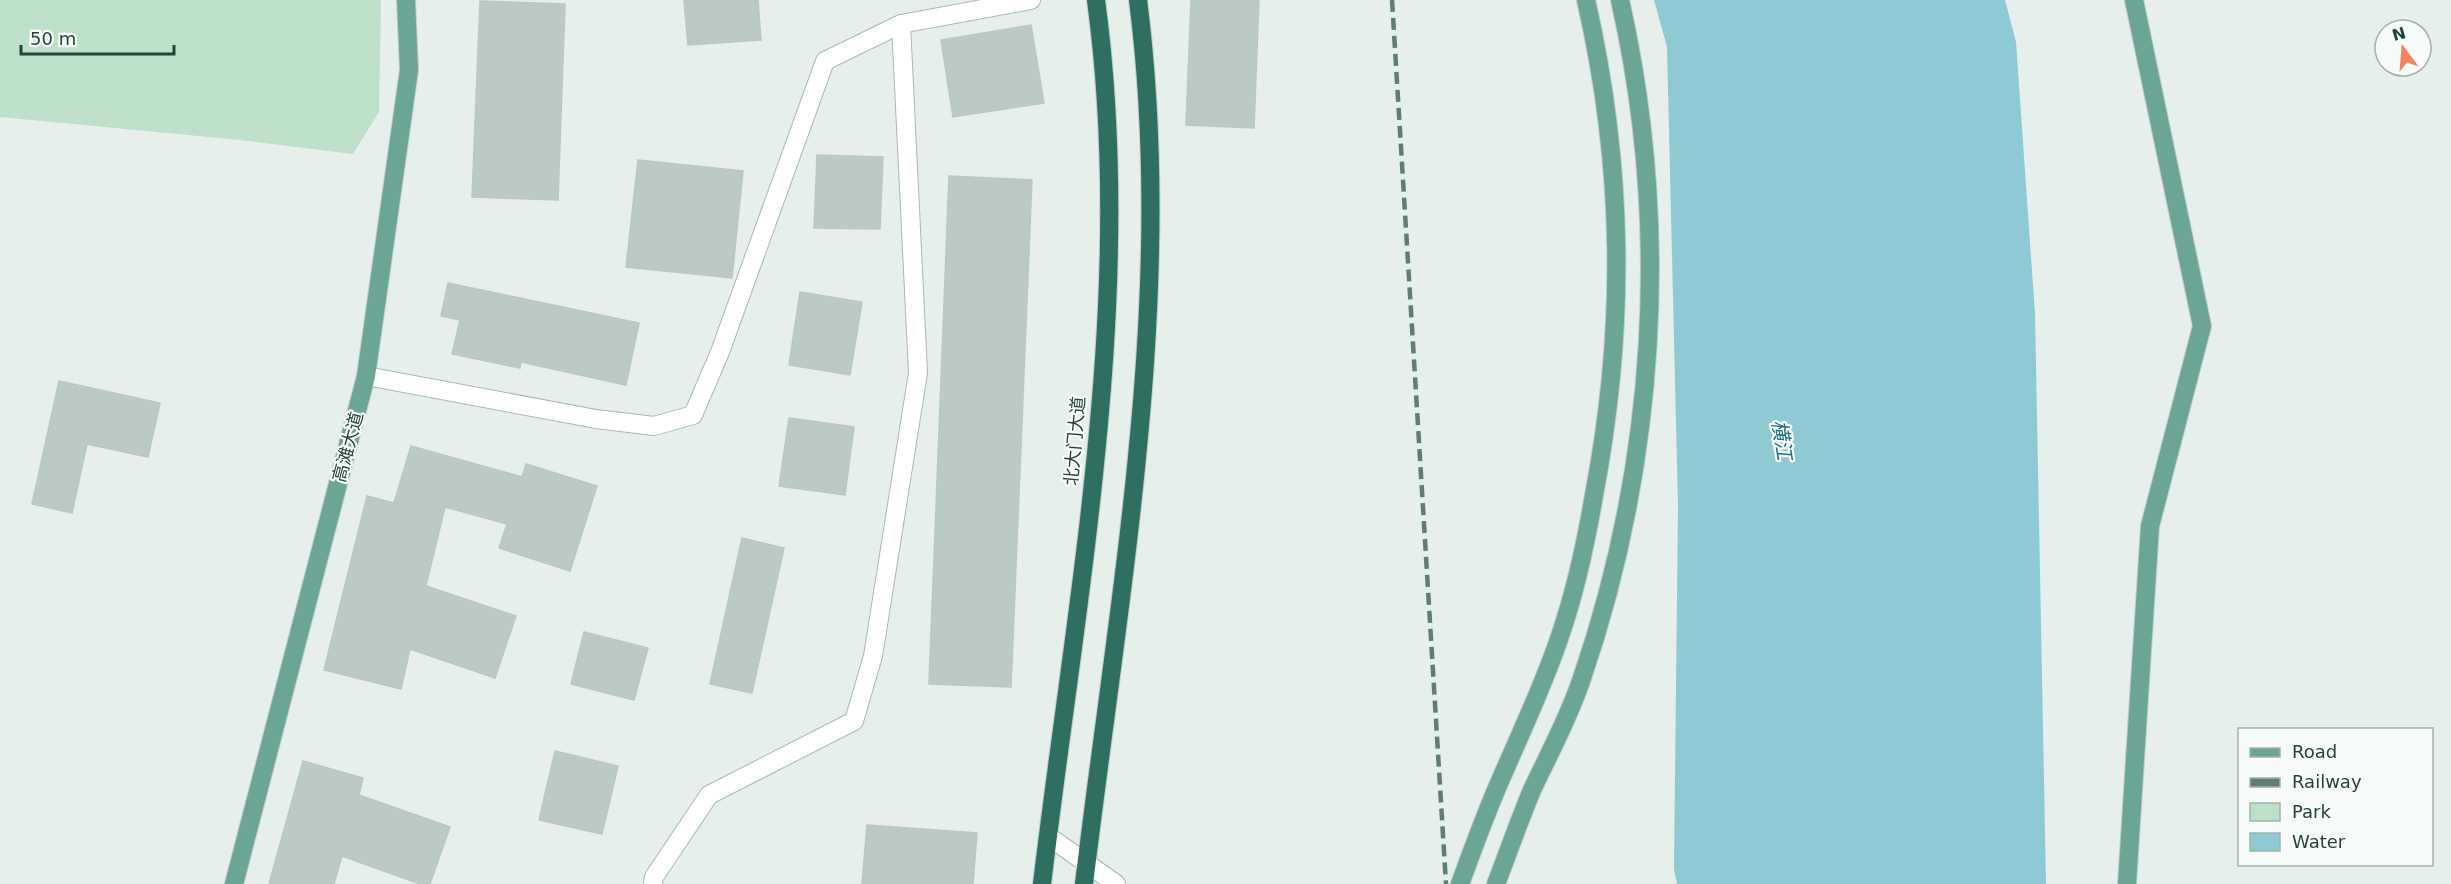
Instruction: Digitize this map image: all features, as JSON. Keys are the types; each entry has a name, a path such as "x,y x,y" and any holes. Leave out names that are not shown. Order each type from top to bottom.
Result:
{"highway":[{"name":"北大门大道","path":"1042,884 1091,499 1107,301 1109,151 1103,59 1096,0"},
{"path":"1084,884 1134,492 1148,303 1149,141 1138,0"}],"main road":[{"name":"高滩大道","path":"234,884 366,376 409,70 406,0"},
{"path":"1460,884 1500,781 1541,691 1562,631 1590,517 1606,425 1616,327 1615,193 1604,88 1586,0"},
{"path":"1496,884 1531,794 1572,703 1594,640 1613,571 1640,430 1650,329 1649,190 1637,83 1620,0"},
{"path":"2127,884 2150,526 2202,326 2134,0"}],"street":[{"path":"366,376 596,420 654,426 693,415 720,351 825,61 901,24 1031,0"},
{"path":"653,884 654,877 709,795 854,721 873,656 918,373 901,24"},
{"path":"1048,836 1116,884"}],"green space":[{"path":"0,0 381,0 379,112 353,154 240,140 0,117"}],"water":[{"name":"横江","path":"1654,0 2005,0 2016,42 2035,314 2046,884 1677,884 1674,869 1678,506 1667,47"}],"building":[{"path":"684,0 758,0 761,40 688,45"},
{"path":"1191,0 1259,0 1254,128 1186,125"},
{"path":"480,1 565,4 558,200 472,197"},
{"path":"1031,25 1044,103 953,117 941,40"},
{"path":"817,155 883,157 880,229 814,228"},
{"path":"638,160 743,171 732,278 626,267"},
{"path":"949,176 1032,180 1011,687 929,684"},
{"path":"448,283 639,323 626,385 521,362 520,368 452,354 460,320 441,316"},
{"path":"800,292 862,302 850,375 789,365"},
{"path":"59,381 160,403 148,457 87,444 72,513 32,504"},
{"path":"789,418 854,427 845,495 779,486"},
{"path":"411,446 522,477 526,464 597,486 570,571 499,548 507,524 445,507 426,586 516,616 495,678 410,649 401,689 324,670 367,496 394,503"},
{"path":"742,538 784,548 752,693 710,684"},
{"path":"584,632 648,648 634,700 571,684"},
{"path":"555,751 618,766 602,834 539,820"},
{"path":"303,761 363,778 359,795 450,827 430,884 420,884 342,856 334,884 269,884"},
{"path":"867,825 977,833 973,884 862,884"}],"railway":[{"path":"1392,0 1446,884"}]}
